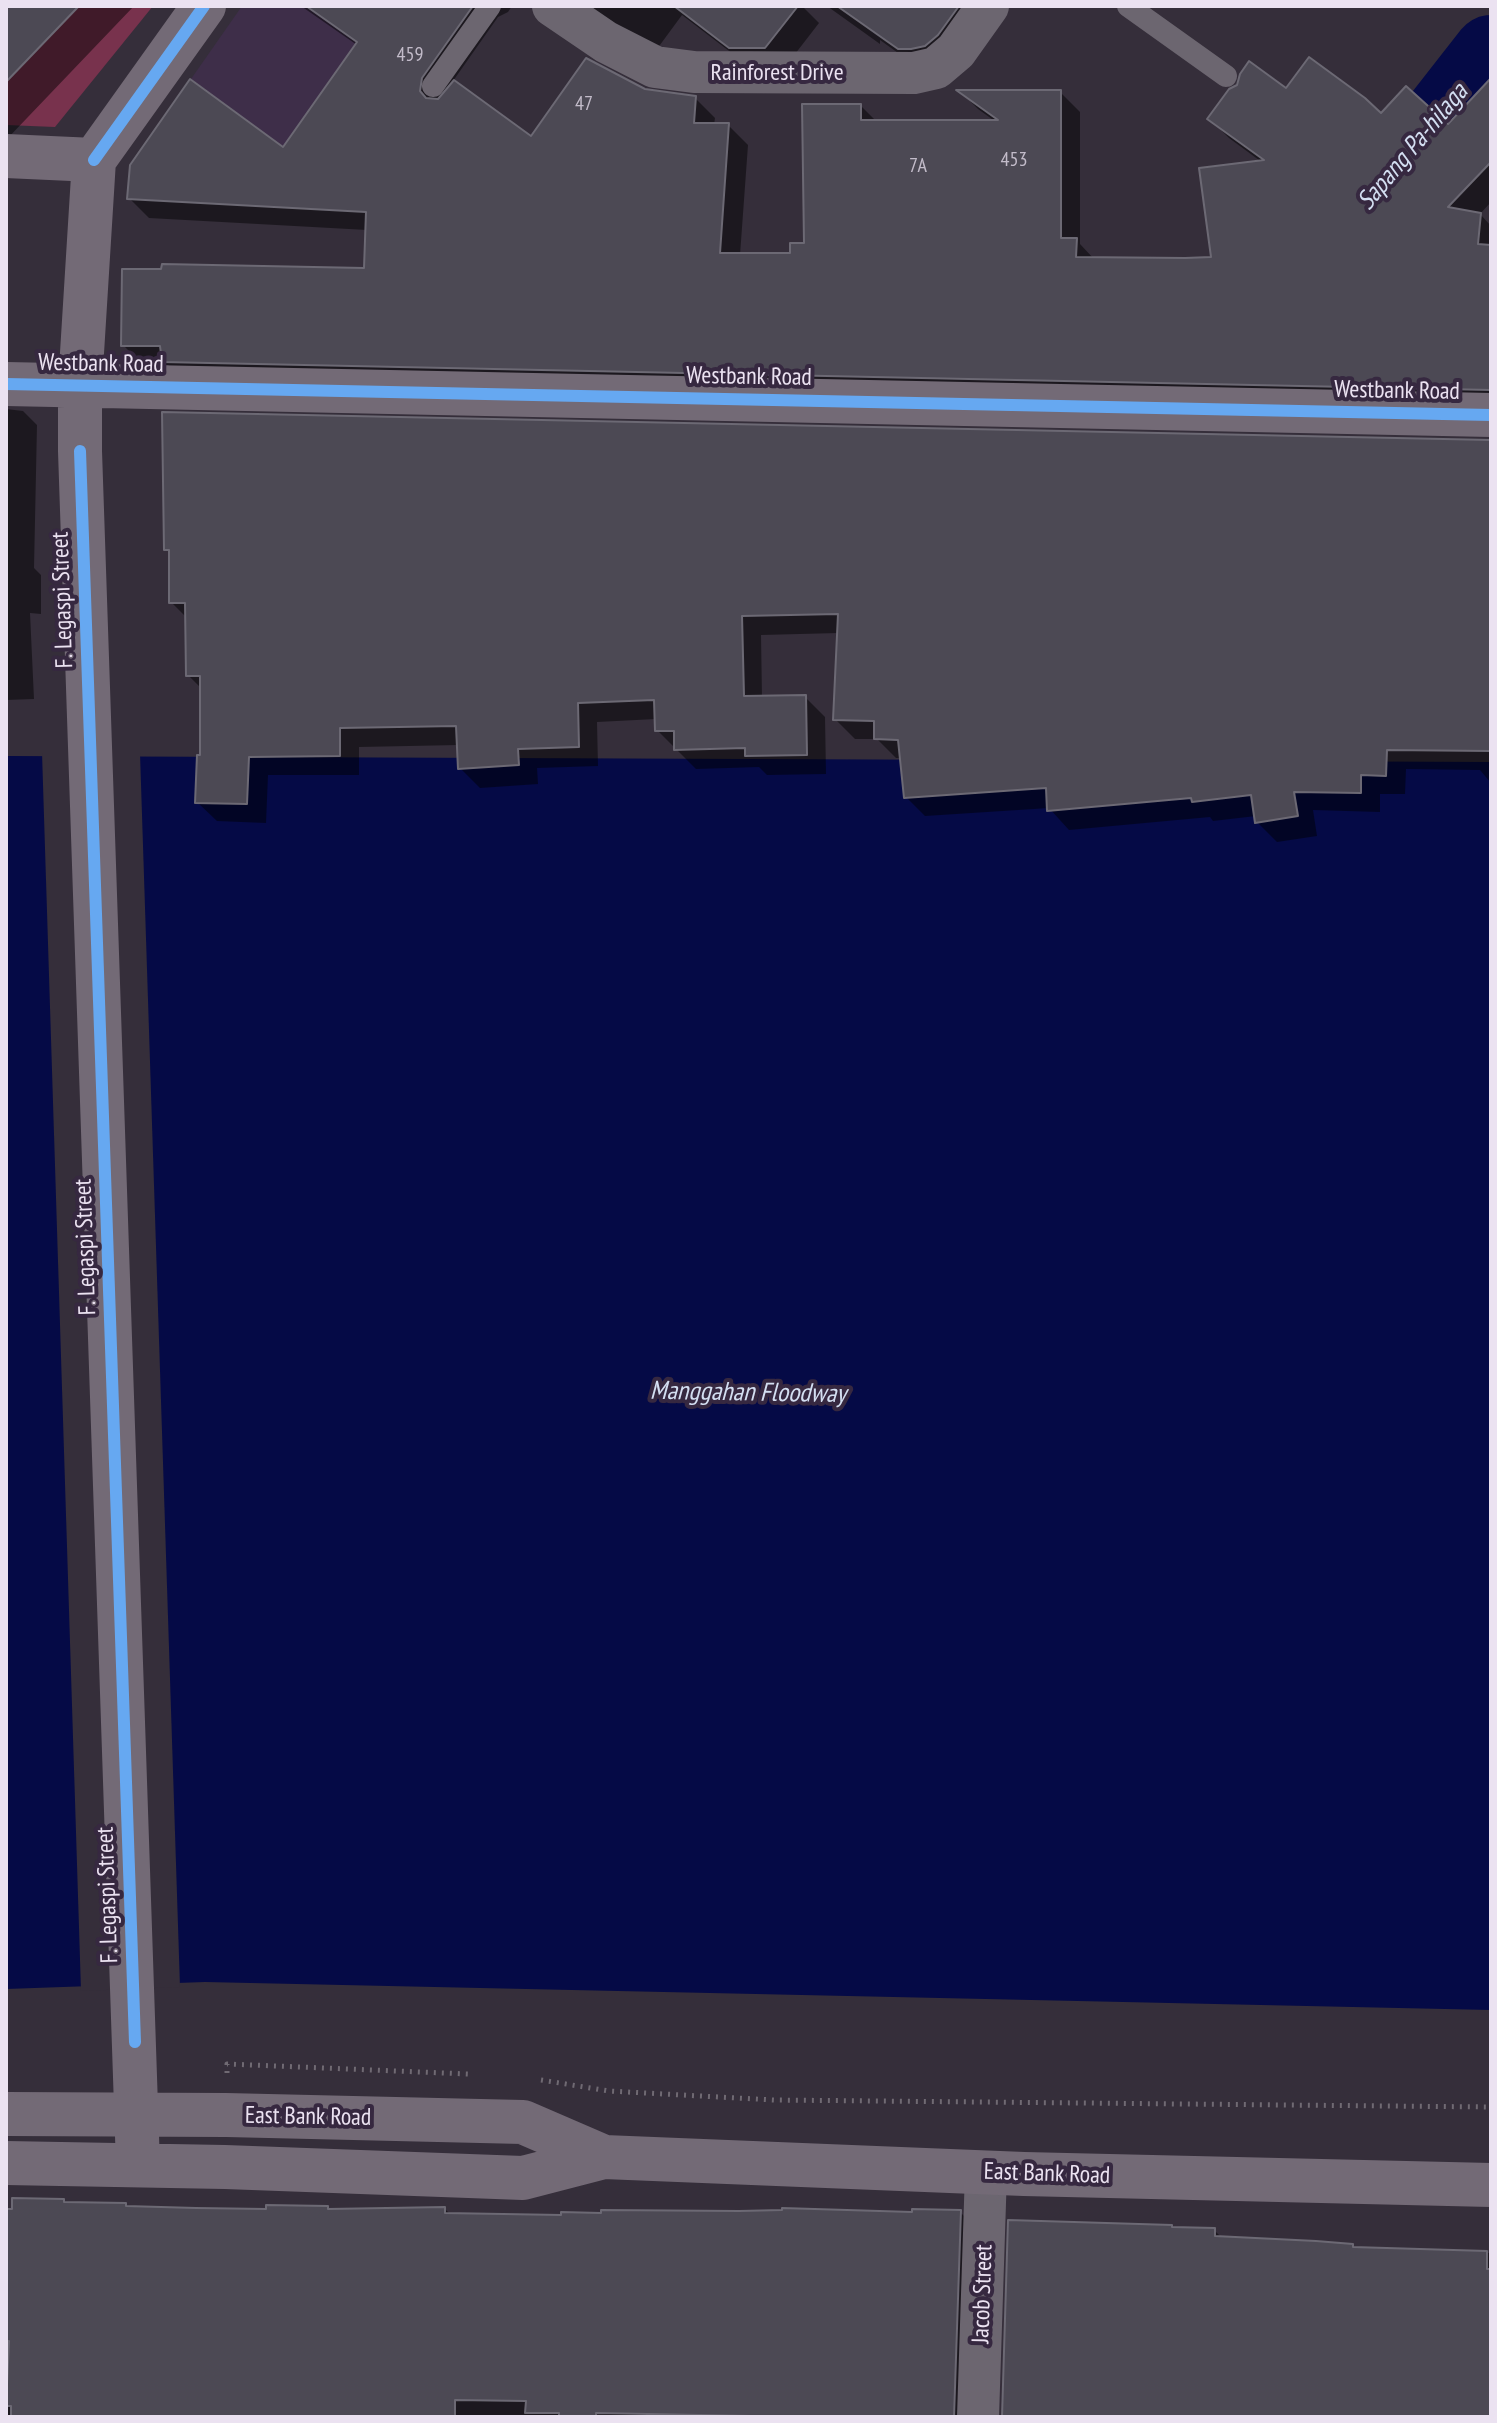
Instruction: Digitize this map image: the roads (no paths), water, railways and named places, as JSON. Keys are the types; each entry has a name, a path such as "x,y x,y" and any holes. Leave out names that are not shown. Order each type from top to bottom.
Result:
{"main road":[{"path":"6,156 94,160 204,6"},
{"name":"F. Legaspi Street","path":"94,160 80,385 81,491 138,2165"},
{"name":"Westbank Road","path":"6,384 1491,415"},
{"name":"East Bank Road","path":"6,2114 523,2122 604,2157"},
{"name":"East Bank Road","path":"6,2163 523,2178 604,2157 1024,2174 1491,2185"}],"street":[{"name":"Rainforest Drive","path":"553,6 606,42 655,67 694,72 914,73 936,68 956,51 988,6"},
{"name":"Jacob Street","path":"978,2417 986,2172"}],"lane":[{"path":"433,86 490,6"},
{"path":"1128,6 1226,76"}],"water":[{"name":"Manggahan Floodway","path":"6,756 1491,762 1491,2010 205,1982 6,1989"}],"waterway":[{"name":"Sapang Pa-hilaga","path":"1373,196 1412,154 1491,53"}]}
